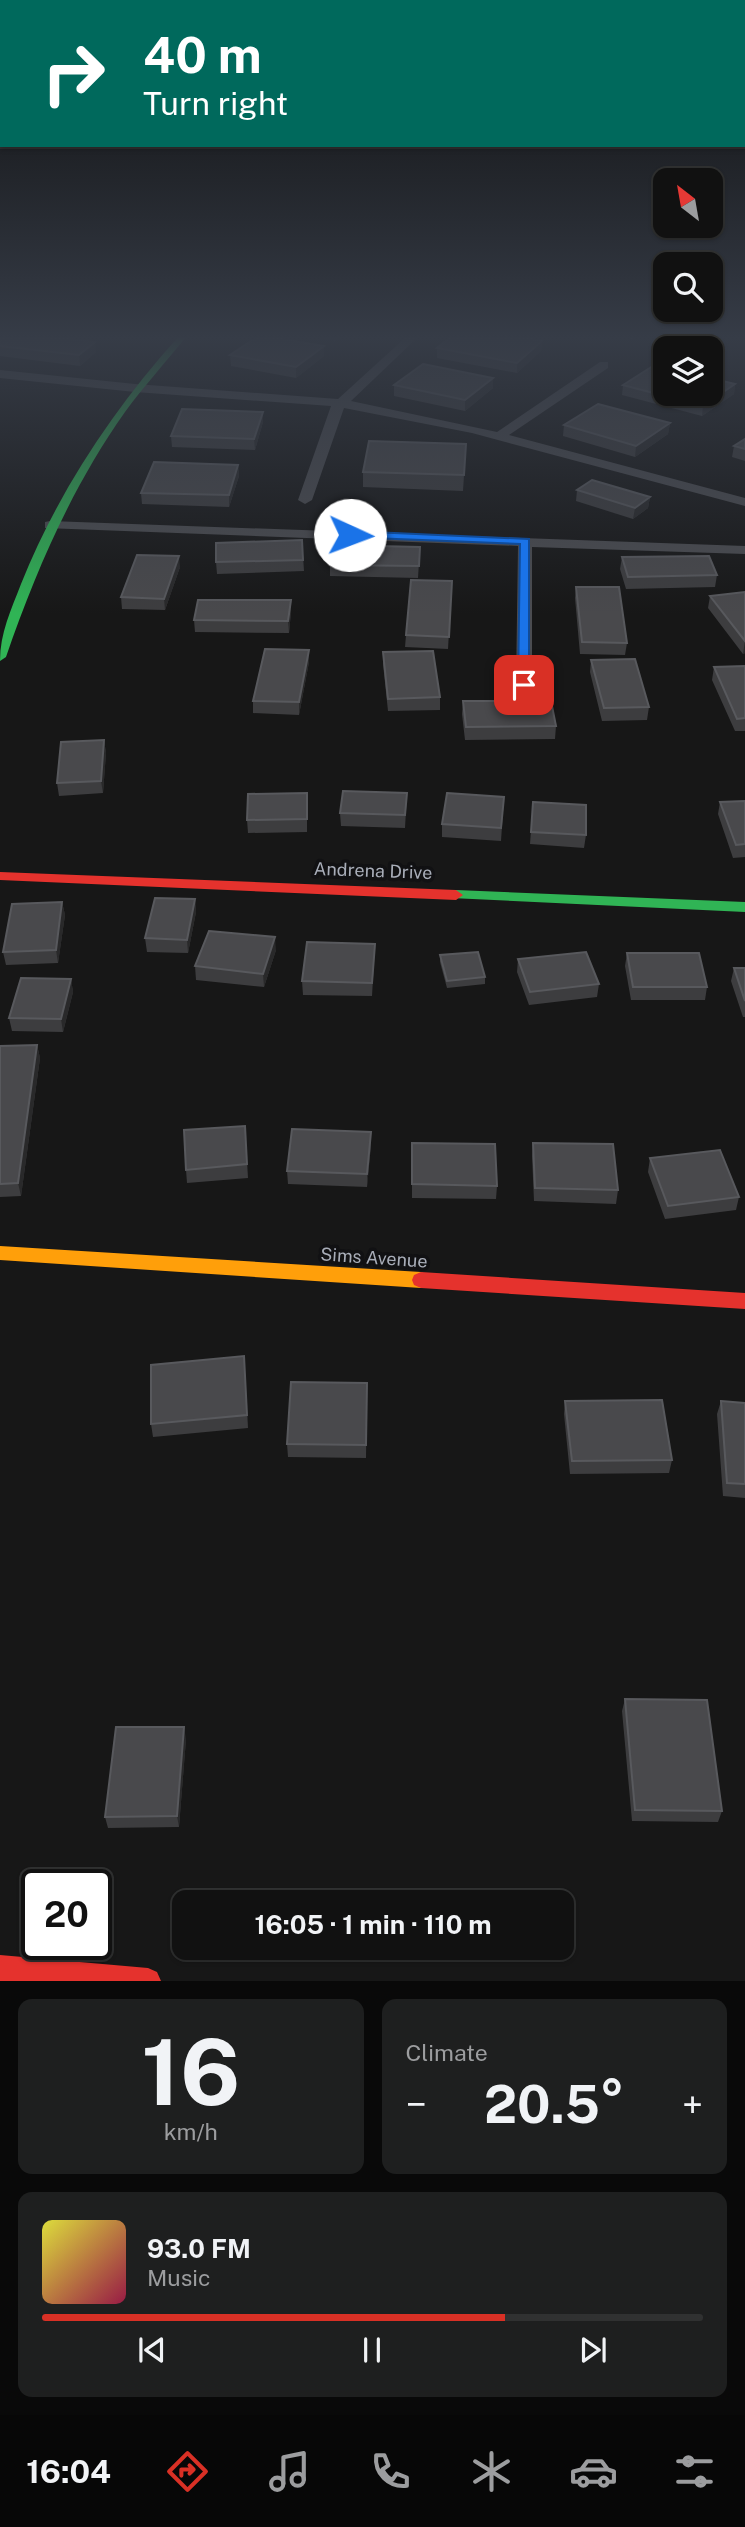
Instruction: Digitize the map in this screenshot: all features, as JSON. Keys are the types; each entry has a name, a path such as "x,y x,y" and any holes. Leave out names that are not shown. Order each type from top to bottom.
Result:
{"street":[{"path":"0,657 14,611 50,525 81,467 105,429"},
{"name":"Andrena Drive","path":"0,876 745,907"},
{"name":"Sims Avenue","path":"0,1253 745,1301"},
{"path":"0,1968 148,1981"}],"lane":[{"path":"304,500 327,429"},
{"path":"471,429 745,502"},
{"path":"498,436 508,429"},
{"path":"50,525 745,550"},
{"path":"524,685 525,541"}],"building":[{"path":"174,429 257,429 254,439 171,436"},
{"path":"579,429 660,429 636,446"},
{"path":"745,439 745,449 734,446"},
{"path":"369,441 466,444 464,475 363,472"},
{"path":"154,462 238,465 229,495 141,493"},
{"path":"592,480 650,497 635,508 577,490"},
{"path":"302,540 303,560 216,562 216,543"},
{"path":"333,545 420,547 419,566 330,565"},
{"path":"137,555 179,556 164,599 121,597"},
{"path":"709,556 717,575 628,577 622,557"},
{"path":"411,580 452,581 449,637 406,635"},
{"path":"576,587 619,587 627,643 582,642"},
{"path":"745,592 745,641 710,596"},
{"path":"198,600 291,600 288,621 194,620"},
{"path":"265,649 309,650 299,702 253,701"},
{"path":"433,651 440,697 388,699 383,652"},
{"path":"635,659 649,707 604,708 591,660"},
{"path":"745,666 745,718 737,719 714,667"},
{"path":"463,701 551,701 556,726 466,727"},
{"path":"104,740 101,781 57,783 61,742"},
{"path":"343,791 407,793 405,815 340,813"},
{"path":"307,793 307,819 247,820 248,794"},
{"path":"447,793 504,797 501,828 442,824"},
{"path":"745,801 745,844 736,845 720,802"},
{"path":"533,802 586,805 586,835 531,832"},
{"path":"155,898 195,899 187,940 145,938"},
{"path":"62,902 56,950 3,952 12,904"},
{"path":"209,931 275,937 263,974 195,966"},
{"path":"307,942 375,944 372,983 302,981"},
{"path":"478,952 485,977 447,981 440,955"},
{"path":"586,952 599,984 530,992 518,959"},
{"path":"627,953 699,953 707,987 633,987"},
{"path":"734,968 745,968 745,1001"},
{"path":"21,978 71,979 61,1019 9,1018"},
{"path":"37,1045 18,1183 0,1184 0,1046"},
{"path":"245,1126 247,1164 186,1170 184,1130"},
{"path":"292,1129 371,1132 367,1174 287,1171"},
{"path":"412,1143 495,1144 497,1186 412,1184"},
{"path":"533,1143 613,1144 618,1190 535,1188"},
{"path":"720,1150 739,1197 668,1206 650,1158"},
{"path":"244,1356 247,1415 151,1424 151,1365"},
{"path":"291,1382 367,1383 366,1445 287,1444"},
{"path":"662,1400 672,1460 572,1461 565,1401"},
{"path":"721,1401 745,1403 745,1484 727,1483"},
{"path":"625,1699 707,1700 722,1811 635,1810"},
{"path":"116,1727 184,1727 177,1816 105,1817"}],"traffic: fast":[{"path":"0,657 33,568 52,527 73,486 109,429"},
{"path":"456,895 745,907"}],"traffic: slow":[{"path":"0,1253 421,1280"}],"traffic: jam":[{"path":"0,876 456,895"},
{"path":"421,1280 745,1301"},
{"path":"0,1968 148,1981"}],"route":[{"path":"350,535 525,541 524,685"}]}
